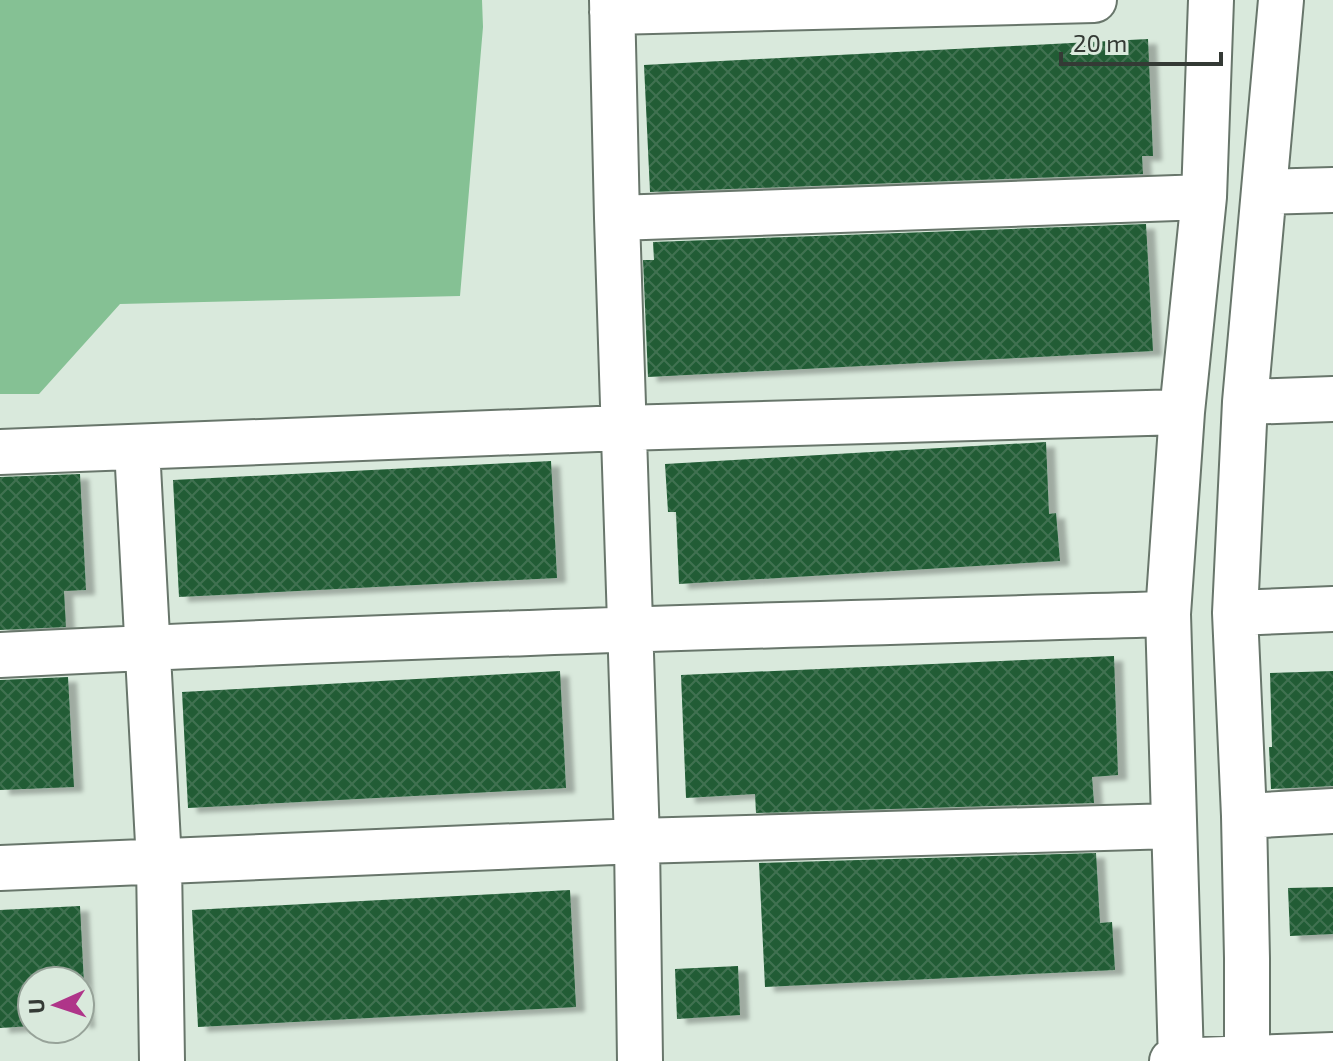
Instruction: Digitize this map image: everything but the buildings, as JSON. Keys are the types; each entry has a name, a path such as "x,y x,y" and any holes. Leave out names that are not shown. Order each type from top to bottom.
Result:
{"street":[{"path":"640,1061 637,841 612,6 1094,0"},
{"path":"1181,1061 1168,614 1182,412 1204,197 1211,0"},
{"path":"1247,1058 1244,816 1235,613 1245,402 1281,0"},
{"path":"1264,192 1333,190"},
{"path":"617,218 1204,197"},
{"path":"1245,402 1333,399"},
{"path":"0,452 623,428 1182,412"},
{"path":"137,448 159,862 162,1061"},
{"path":"1235,613 1333,609"},
{"path":"0,655 630,629 1168,614"},
{"path":"1244,816 1333,811"},
{"path":"0,868 637,841 1174,826"},
{"path":"1172,1061 1333,1055"}],"shaded area":[{"path":"0,0 482,0 483,27 460,296 120,304 39,394 0,394"}]}
